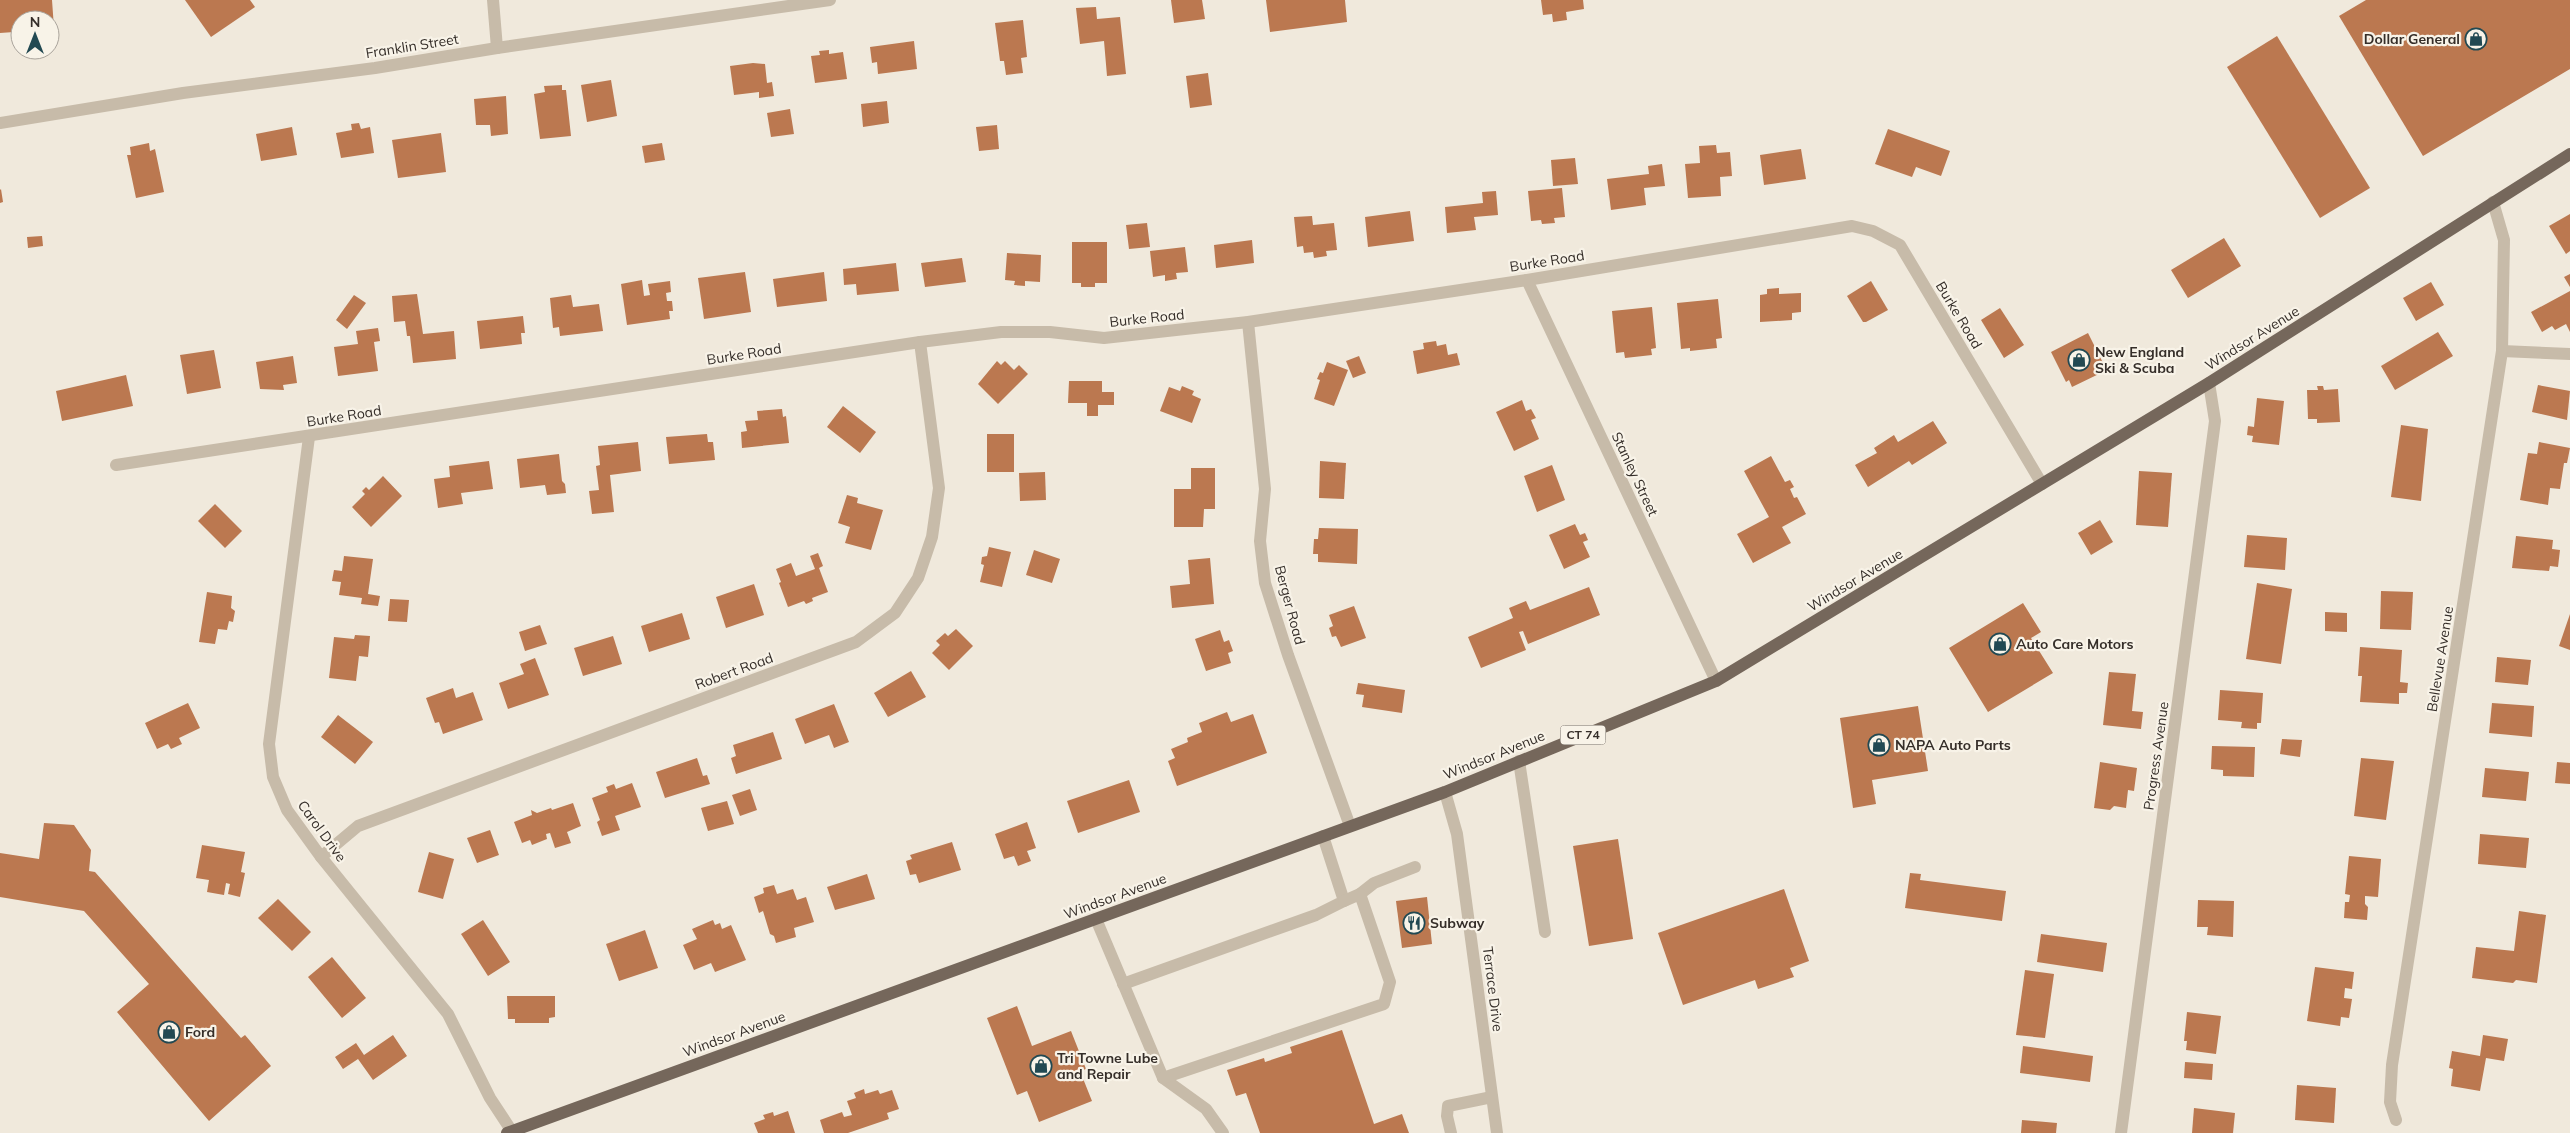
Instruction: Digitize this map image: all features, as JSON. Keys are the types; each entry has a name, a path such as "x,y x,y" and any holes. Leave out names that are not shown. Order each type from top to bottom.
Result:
{"main road":[{"name":"Windsor Avenue","path":"511,1132 1445,792 1716,681 2209,383 2570,154"}],"street":[{"path":"492,0 496,48"},
{"name":"Franklin Street","path":"0,123 183,93 376,68 496,48 830,0"},
{"name":"Bellevue Avenue","path":"2396,1120 2390,1102 2392,1065 2502,351 2504,240 2493,202"},
{"name":"Burke Road","path":"116,465 309,437 920,342 1001,332 1050,332 1104,338 1248,322 1527,280 1852,226 1874,231 1900,245 2042,484"},
{"name":"Stanley Street","path":"1527,280 1716,681"},
{"name":"Berger Road","path":"1248,322 1265,489 1260,541 1265,584 1288,655 1350,826"},
{"name":"Robert Road","path":"320,857 358,826 856,642 895,613 918,578 932,537 940,488 920,342"},
{"path":"2502,351 2570,354"},
{"name":"Progress Avenue","path":"2121,1133 2215,421 2209,383"},
{"name":"Carol Drive","path":"309,437 269,744 273,777 287,810 320,857 448,1014 490,1098 511,1132"},
{"path":"1519,761 1545,932"},
{"name":"Terrace Drive","path":"1445,792 1457,834 1497,1133"},
{"path":"1323,836 1344,901"},
{"path":"1123,984 1316,915 1360,894 1374,883 1416,867"},
{"path":"1163,1078 1384,1004 1390,982 1360,894"},
{"path":"1096,919 1163,1078 1206,1109 1223,1133"},
{"path":"1451,1133 1446,1116 1448,1106 1492,1097"}],"building":[{"path":"0,0 52,0 53,10 10,10 10,32 0,33"},
{"path":"185,0 250,0 255,7 211,37"},
{"path":"1171,0 1202,0 1205,19 1174,23"},
{"path":"1266,0 1345,0 1347,22 1270,32"},
{"path":"1541,0 1583,0 1584,9 1566,12 1567,20 1553,22 1552,14 1543,15"},
{"path":"2366,0 2570,0 2570,69 2423,156 2339,16"},
{"path":"1096,7 1097,19 1120,17 1126,74 1107,76 1104,41 1080,44 1076,8"},
{"path":"1023,20 1027,57 1021,58 1023,73 1006,75 1004,61 1000,61 995,23"},
{"path":"2277,36 2370,188 2320,218 2227,67"},
{"path":"914,41 917,69 878,74 877,62 872,63 870,47"},
{"path":"829,50 829,54 843,52 847,79 815,83 811,56 820,55 819,51"},
{"path":"753,63 765,64 767,83 772,82 774,96 759,98 759,92 734,95 730,66"},
{"path":"1208,73 1212,105 1190,108 1186,76"},
{"path":"611,80 617,116 587,122 581,85"},
{"path":"562,85 562,90 566,90 571,136 540,139 534,94 545,92 544,86"},
{"path":"506,96 508,134 491,136 490,125 476,125 474,99"},
{"path":"887,101 889,123 863,127 861,104"},
{"path":"790,109 794,134 771,137 767,113"},
{"path":"359,123 361,129 370,127 374,153 341,158 336,133 352,130 351,124"},
{"path":"997,125 999,149 979,151 976,127"},
{"path":"292,127 297,155 261,161 256,134"},
{"path":"1888,129 1950,151 1941,176 1916,167 1912,177 1875,164"},
{"path":"441,133 446,172 398,178 392,140"},
{"path":"149,143 150,151 155,149 164,192 136,198 127,155 131,155 130,147"},
{"path":"662,143 665,160 645,163 642,146"},
{"path":"1716,145 1717,153 1730,152 1732,176 1720,177 1721,196 1688,198 1685,164 1700,163 1699,146"},
{"path":"1801,149 1806,179 1764,185 1760,155"},
{"path":"1575,158 1578,184 1553,186 1551,160"},
{"path":"1662,164 1665,186 1644,188 1646,205 1611,210 1607,179 1649,174 1648,166"},
{"path":"1562,188 1565,217 1554,218 1555,223 1542,224 1541,220 1531,221 1528,191"},
{"path":"0,190 3,202 0,203"},
{"path":"1496,191 1498,215 1474,217 1476,230 1447,233 1445,207 1483,203 1482,192"},
{"path":"1410,211 1414,241 1368,247 1365,217"},
{"path":"2570,214 2570,251 2566,254 2549,226"},
{"path":"1312,216 1313,225 1334,223 1337,250 1326,251 1327,256 1314,258 1313,252 1304,253 1303,246 1297,247 1294,217"},
{"path":"1147,223 1150,247 1129,249 1126,225"},
{"path":"42,236 43,246 28,248 27,237"},
{"path":"2224,238 2241,266 2188,298 2171,270"},
{"path":"1252,240 1254,263 1216,268 1214,245"},
{"path":"1072,242 1107,242 1107,283 1095,283 1095,287 1081,287 1081,283 1072,283"},
{"path":"1185,247 1188,272 1176,273 1177,279 1165,281 1165,275 1153,277 1150,251"},
{"path":"1007,253 1041,255 1040,282 1025,281 1025,286 1014,285 1015,281 1005,280"},
{"path":"962,258 966,282 925,287 921,263"},
{"path":"896,263 899,291 857,295 856,284 844,285 843,269"},
{"path":"745,272 751,312 704,319 698,278"},
{"path":"824,272 827,301 777,307 773,279"},
{"path":"2570,274 2570,287 2564,277"},
{"path":"642,280 644,296 650,295 648,284 670,281 671,292 666,293 667,301 672,301 673,311 669,311 670,319 627,325 621,284"},
{"path":"1871,281 1888,310 1863,322 1847,296"},
{"path":"2431,282 2444,305 2416,321 2403,298"},
{"path":"1779,288 1779,294 1801,293 1801,312 1792,313 1792,320 1760,322 1760,295 1767,294 1767,289"},
{"path":"2570,291 2570,332 2566,324 2555,330 2552,326 2542,332 2531,312"},
{"path":"417,294 423,334 454,331 456,359 413,363 410,336 407,336 405,321 394,322 392,296"},
{"path":"354,295 366,303 347,329 336,320"},
{"path":"571,295 573,307 599,304 603,331 560,336 559,327 553,328 550,298"},
{"path":"1718,299 1722,338 1716,339 1717,348 1690,351 1690,348 1681,349 1677,303"},
{"path":"1652,307 1656,348 1651,349 1652,355 1625,358 1624,352 1616,353 1612,311"},
{"path":"2000,308 2024,345 2004,358 1981,320"},
{"path":"523,316 525,333 521,333 522,344 480,349 477,321"},
{"path":"378,328 380,341 374,342 378,371 338,376 334,347 358,344 356,331"},
{"path":"2438,332 2453,356 2395,390 2381,366"},
{"path":"2088,333 2103,363 2099,365 2103,372 2072,387 2069,380 2066,382 2051,352"},
{"path":"1436,341 1437,346 1446,344 1448,355 1457,353 1460,365 1417,374 1413,351 1424,349 1423,343"},
{"path":"214,350 221,388 187,394 180,355"},
{"path":"293,356 297,383 283,385 284,390 260,389 256,362"},
{"path":"1359,356 1366,373 1353,378 1346,361"},
{"path":"997,361 1001,365 1005,361 1014,370 1019,365 1028,374 998,404 978,384"},
{"path":"1327,362 1348,370 1334,406 1314,399 1320,380 1317,379 1320,372 1323,373"},
{"path":"126,375 133,406 62,421 56,391"},
{"path":"1069,381 1102,381 1102,392 1114,392 1114,405 1098,405 1098,416 1087,416 1087,403 1068,403"},
{"path":"2538,385 2570,391 2567,420 2532,412"},
{"path":"1182,386 1194,391 1192,395 1201,399 1192,423 1160,411 1169,387 1180,391"},
{"path":"2317,386 2323,386 2324,390 2338,389 2340,422 2317,423 2317,419 2308,419 2307,390 2318,390"},
{"path":"2257,398 2284,401 2279,445 2252,442 2253,436 2247,435 2248,426 2254,427"},
{"path":"1522,400 1526,411 1531,409 1536,418 1531,420 1539,439 1514,451 1496,412"},
{"path":"843,406 876,432 860,453 827,427"},
{"path":"782,409 783,417 786,416 789,443 742,448 741,432 747,431 745,421 758,420 757,411"},
{"path":"1933,421 1947,443 1912,465 1909,461 1868,487 1855,465 1877,453 1874,448 1894,435 1898,442"},
{"path":"2401,425 2428,429 2421,501 2391,497"},
{"path":"707,434 708,442 713,442 715,460 669,464 666,437"},
{"path":"987,434 1014,434 1014,472 987,472"},
{"path":"638,442 641,471 610,475 614,512 592,514 589,491 599,490 596,466 600,465 598,446"},
{"path":"2539,442 2570,448 2567,463 2564,463 2560,489 2550,488 2548,505 2520,500 2528,453 2537,454"},
{"path":"559,454 562,481 565,484 566,493 547,495 545,485 520,488 517,459"},
{"path":"1771,456 1785,482 1790,480 1794,487 1790,489 1794,498 1797,497 1806,514 1782,527 1791,543 1753,563 1737,534 1769,517 1744,471"},
{"path":"489,461 493,489 461,493 463,504 438,508 434,479 450,477 449,466"},
{"path":"1320,461 1346,463 1344,499 1319,498"},
{"path":"1552,465 1565,500 1537,512 1524,476"},
{"path":"1191,468 1215,468 1215,509 1204,509 1203,527 1174,527 1174,489 1191,489"},
{"path":"2139,471 2172,473 2168,527 2136,525"},
{"path":"1045,472 1046,500 1020,501 1019,473"},
{"path":"383,476 402,496 371,527 352,507 365,494 362,491 366,487 369,490"},
{"path":"847,495 858,498 857,503 883,510 871,550 845,543 850,527 838,523"},
{"path":"215,504 242,531 225,548 198,521"},
{"path":"2100,520 2113,542 2091,555 2078,533"},
{"path":"1575,524 1580,535 1585,533 1588,540 1583,542 1590,557 1564,569 1549,535"},
{"path":"1319,528 1358,529 1357,564 1318,562 1318,554 1313,554 1314,539 1318,539"},
{"path":"2247,535 2287,538 2285,570 2244,567"},
{"path":"2516,536 2553,540 2552,549 2560,550 2558,567 2550,566 2549,571 2512,568"},
{"path":"989,547 1011,552 1002,587 980,582 984,565 981,564 982,557 987,556"},
{"path":"1034,550 1060,559 1052,583 1026,575"},
{"path":"818,553 823,566 819,568 828,592 812,598 813,601 806,604 804,601 788,607 776,569 791,563 796,576 815,569 810,556"},
{"path":"344,556 373,559 368,594 380,596 378,606 361,604 362,598 339,595 341,582 332,581 334,570 342,571"},
{"path":"1210,558 1214,604 1172,608 1170,586 1190,584 1188,560"},
{"path":"2257,583 2292,589 2281,664 2246,659"},
{"path":"754,584 764,615 726,628 716,597"},
{"path":"1589,587 1600,615 1528,644 1523,631 1519,632 1526,650 1481,668 1468,637 1513,618 1509,608 1526,601 1530,610"},
{"path":"2381,591 2413,592 2411,630 2380,629"},
{"path":"207,592 232,596 231,608 235,611 233,622 229,621 227,630 218,629 215,644 199,642"},
{"path":"390,599 409,600 407,622 388,621"},
{"path":"2023,603 2041,632 2031,638 2053,673 1988,712 1949,648"},
{"path":"1354,606 1366,638 1341,647 1336,636 1332,637 1329,628 1333,626 1329,615"},
{"path":"2325,612 2347,613 2347,632 2325,631"},
{"path":"682,613 690,639 649,652 641,626"},
{"path":"2570,614 2570,650 2559,646"},
{"path":"540,625 547,644 525,651 519,632"},
{"path":"956,629 973,646 949,670 932,653 940,645 936,641 945,633 948,636"},
{"path":"1220,630 1224,642 1229,640 1233,651 1228,653 1231,663 1206,671 1195,639"},
{"path":"355,635 370,636 368,657 359,656 356,681 329,678 334,637 354,639"},
{"path":"613,636 622,664 583,676 574,648"},
{"path":"2360,647 2402,650 2400,682 2408,683 2407,693 2399,693 2399,704 2360,702 2362,676 2358,676"},
{"path":"2497,657 2531,660 2528,685 2495,682"},
{"path":"535,658 549,695 508,709 499,683 524,674 520,664"},
{"path":"911,671 926,697 888,717 874,693"},
{"path":"2109,672 2136,674 2132,711 2143,712 2141,729 2103,725"},
{"path":"1358,683 1405,690 1402,713 1362,707 1364,695 1356,694"},
{"path":"453,688 456,698 473,692 483,720 443,734 439,722 435,723 426,698"},
{"path":"2220,690 2263,693 2261,723 2257,723 2257,729 2241,728 2242,722 2218,720"},
{"path":"188,703 200,728 179,738 182,744 171,749 168,744 157,749 145,723"},
{"path":"2492,703 2534,706 2532,737 2489,733"},
{"path":"834,704 849,742 834,748 829,735 805,744 795,719"},
{"path":"1918,706 1928,771 1872,780 1876,804 1853,808 1840,718"},
{"path":"1227,712 1231,722 1253,714 1267,753 1177,786 1168,761 1175,758 1171,749 1188,742 1187,738 1202,732 1199,723"},
{"path":"338,715 373,742 355,764 321,737"},
{"path":"773,732 782,759 736,774 731,758 736,756 733,745"},
{"path":"2282,739 2302,740 2300,757 2280,754"},
{"path":"2212,746 2255,747 2254,777 2223,776 2223,770 2211,769"},
{"path":"697,758 703,776 707,775 710,784 665,798 656,772"},
{"path":"2361,758 2394,761 2386,820 2354,816"},
{"path":"2100,762 2137,768 2134,791 2128,790 2126,808 2114,806 2110,810 2094,808"},
{"path":"2557,762 2570,763 2570,784 2555,783"},
{"path":"2485,768 2529,772 2526,801 2482,797"},
{"path":"1129,780 1140,812 1078,833 1067,801"},
{"path":"632,783 641,807 615,816 620,830 602,836 597,822 600,820 592,798 608,792 606,787 614,784 616,789"},
{"path":"750,789 757,810 740,816 732,795"},
{"path":"727,801 734,824 708,831 701,808"},
{"path":"573,803 581,826 567,832 571,843 555,848 550,833 546,834 547,839 532,845 530,840 522,843 514,822 532,815 531,810 537,813"},
{"path":"1027,822 1036,848 1027,851 1031,861 1018,866 1014,856 1004,859 995,834"},
{"path":"44,823 74,825 91,850 89,871 95,872 241,1038 245,1035 271,1066 209,1121 117,1012 149,984 84,911 0,897 0,853 39,859"},
{"path":"490,830 499,855 477,863 467,838"},
{"path":"2480,834 2529,838 2526,868 2478,864"},
{"path":"1618,839 1633,939 1589,946 1573,846"},
{"path":"952,842 961,870 919,883 916,874 910,875 906,861 912,859 910,855"},
{"path":"202,845 245,852 241,872 245,873 240,897 228,894 230,884 226,883 224,895 207,892 209,880 196,878"},
{"path":"429,852 454,859 443,899 418,892"},
{"path":"2349,856 2381,859 2378,897 2365,896 2365,904 2368,907 2367,920 2344,918 2345,902 2349,902 2350,895 2345,894"},
{"path":"1910,873 1921,874 1920,880 2006,891 2002,921 1905,908"},
{"path":"867,874 875,899 835,910 827,887"},
{"path":"774,885 777,894 793,889 797,900 806,897 814,922 794,928 796,937 776,943 774,936 770,934 763,911 759,913 754,897 764,893 763,888"},
{"path":"1784,889 1809,961 1790,968 1794,977 1758,989 1755,980 1683,1005 1658,933"},
{"path":"1427,897 1432,944 1402,948 1396,901"},
{"path":"278,899 311,932 292,951 258,918"},
{"path":"2198,900 2234,901 2233,937 2207,935 2208,927 2197,927"},
{"path":"2519,911 2546,915 2537,983 2516,980 2513,983 2472,978 2476,947 2514,951"},
{"path":"483,920 510,962 488,976 461,934"},
{"path":"713,920 715,925 720,923 722,929 731,925 746,960 715,972 711,963 694,970 683,945 697,939 692,929"},
{"path":"645,930 658,968 619,981 606,944"},
{"path":"2041,934 2107,943 2103,972 2037,962"},
{"path":"332,957 366,998 342,1018 308,977"},
{"path":"2315,967 2354,972 2352,989 2345,988 2344,998 2352,999 2349,1018 2341,1017 2340,1026 2307,1021"},
{"path":"2025,970 2054,974 2045,1038 2016,1035"},
{"path":"507,996 555,996 555,1017 549,1018 549,1023 515,1023 515,1019 508,1019"},
{"path":"1017,1006 1032,1046 1071,1031 1086,1069 1080,1071 1092,1101 1039,1122 1027,1091 1017,1095 987,1018"},
{"path":"2187,1012 2221,1016 2216,1054 2186,1050 2187,1041 2184,1041"},
{"path":"1342,1030 1374,1124 1402,1114 1409,1133 1260,1133 1246,1093 1236,1096 1227,1070 1264,1058 1265,1062 1292,1053 1290,1047"},
{"path":"393,1035 407,1056 373,1080 358,1059 343,1069 335,1057 356,1043 364,1055"},
{"path":"2483,1035 2508,1039 2504,1061 2486,1058 2480,1091 2451,1086 2453,1069 2449,1068 2452,1051 2480,1056"},
{"path":"2023,1046 2093,1056 2090,1082 2020,1073"},
{"path":"2185,1062 2213,1064 2212,1080 2184,1078"},
{"path":"2297,1085 2336,1088 2334,1123 2295,1120"},
{"path":"864,1089 865,1094 878,1090 880,1094 892,1090 899,1109 887,1113 889,1119 848,1133 824,1133 820,1120 842,1112 844,1117 852,1115 847,1101 856,1098 854,1093"},
{"path":"2194,1108 2235,1113 2233,1133 2192,1133"},
{"path":"788,1111 795,1133 758,1133 754,1123 765,1119 763,1115 773,1112 774,1116"},
{"path":"2022,1120 2057,1123 2056,1133 2021,1133"}],"place":[{"name":"Dollar General","path":"2476,39"},
{"name":"New England Ski & Scuba","path":"2079,360"},
{"name":"Auto Care Motors","path":"2000,644"},
{"name":"NAPA Auto Parts","path":"1879,745"},
{"name":"Subway","path":"1414,923"},
{"name":"Ford","path":"169,1032"},
{"name":"Tri Towne Lube and Repair","path":"1041,1066"}]}
